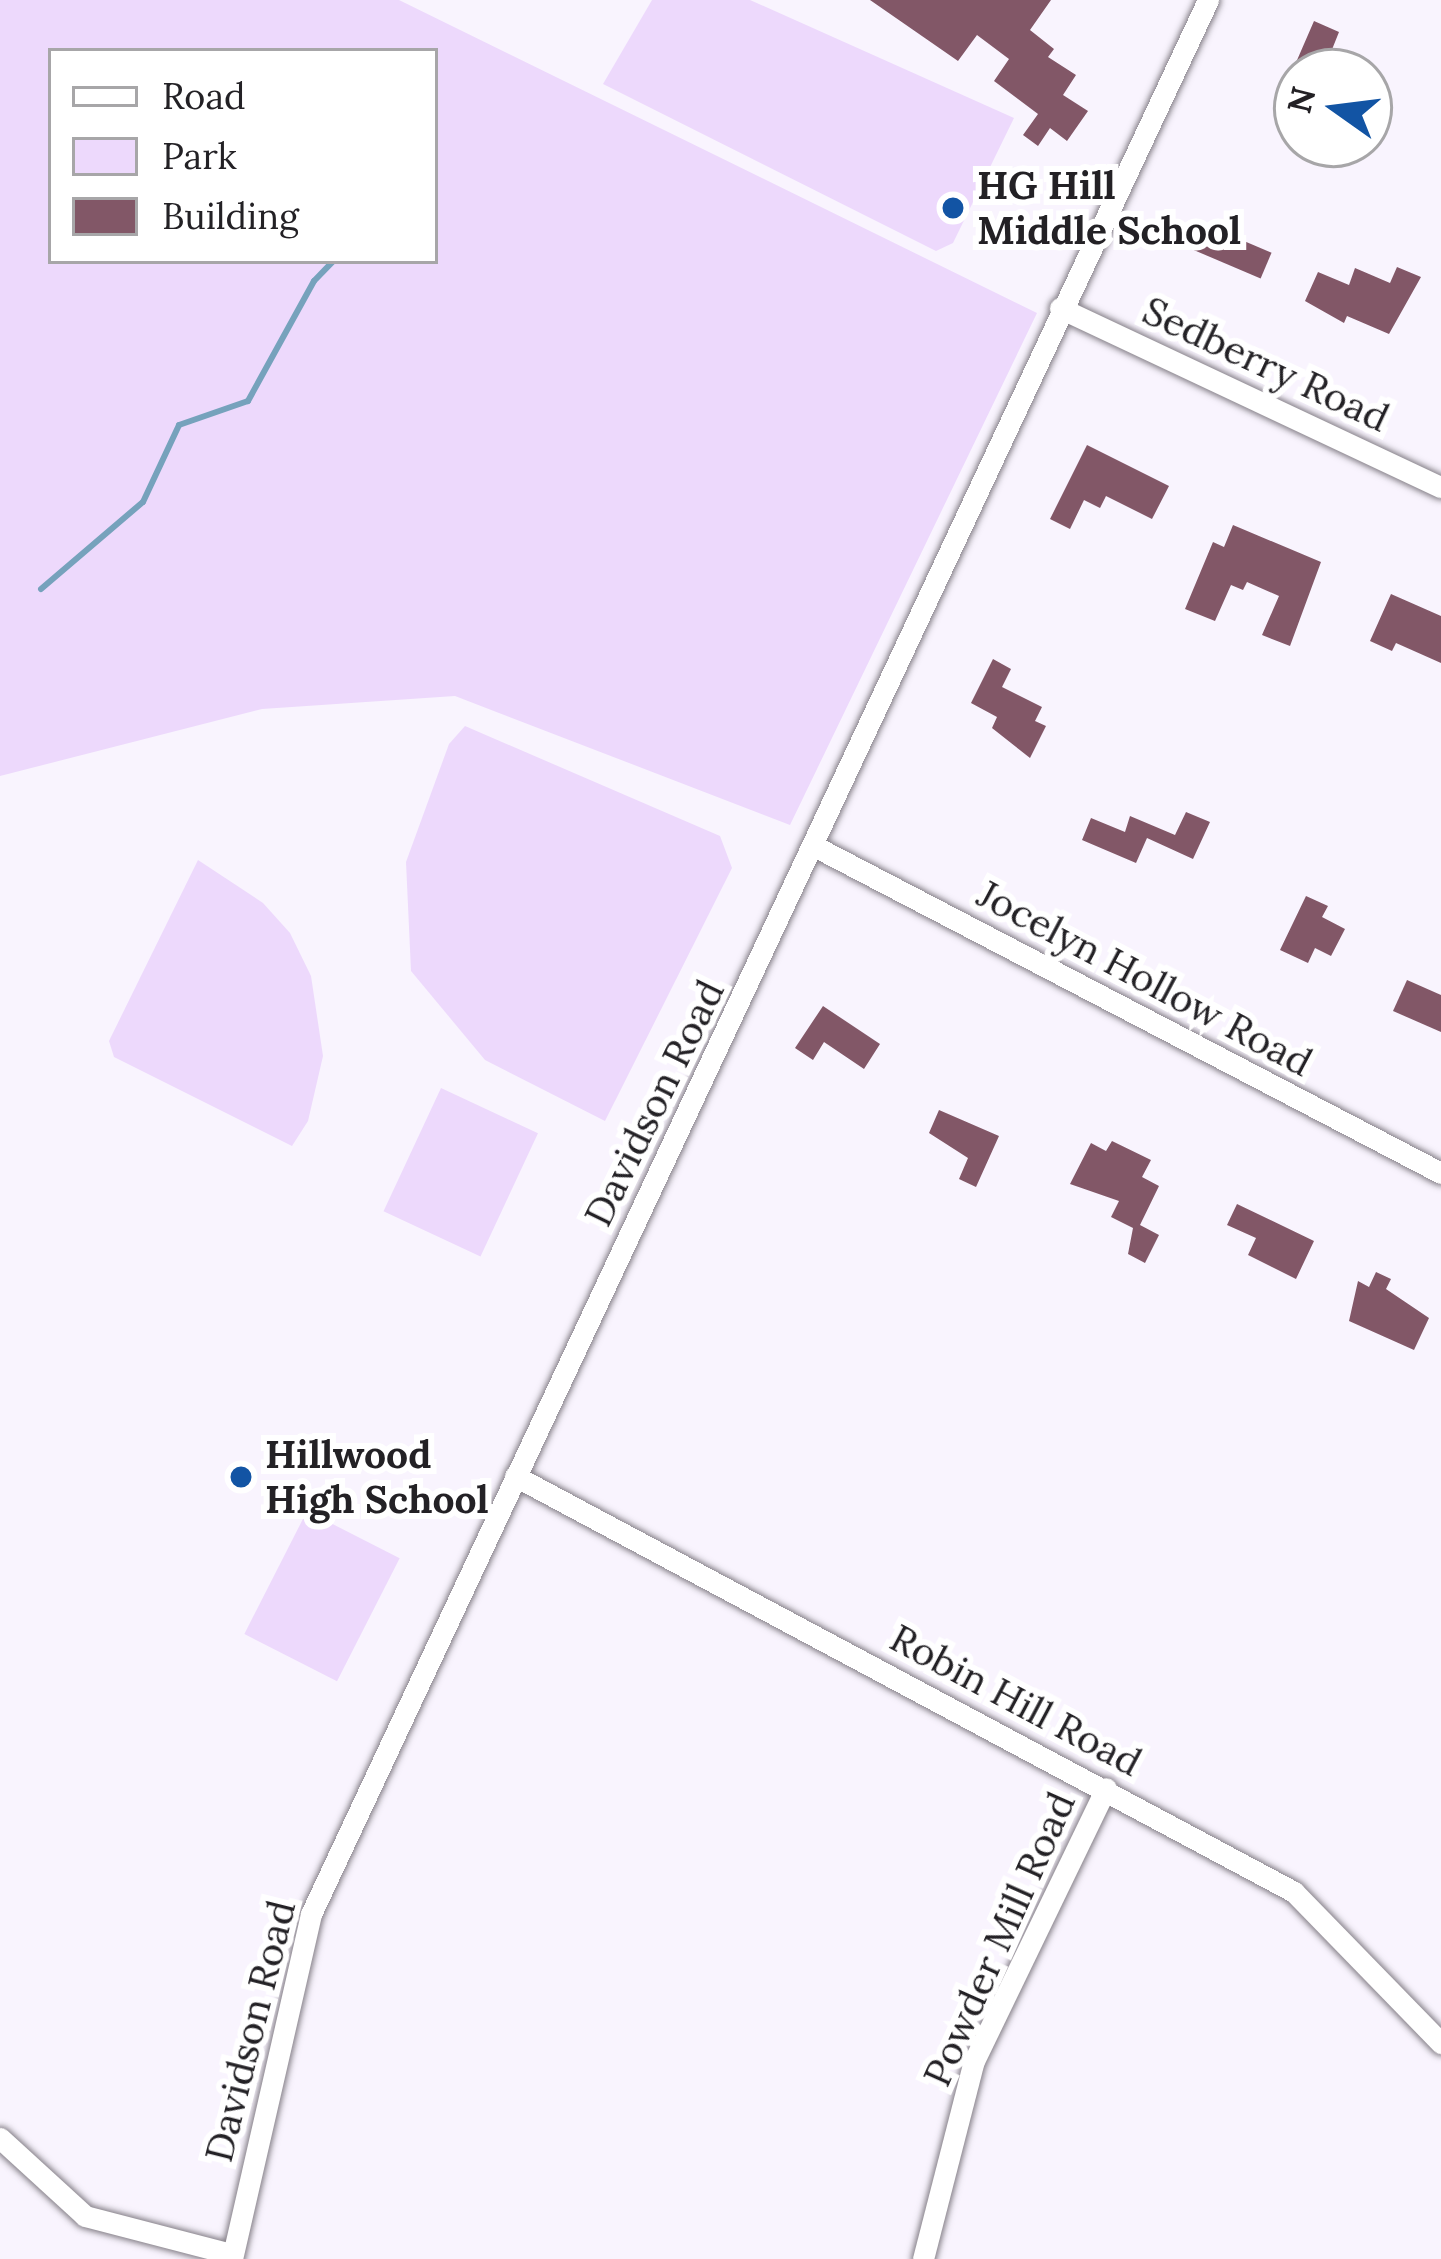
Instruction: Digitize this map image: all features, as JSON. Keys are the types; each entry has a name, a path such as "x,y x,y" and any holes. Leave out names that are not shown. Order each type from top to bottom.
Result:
{"street":[{"name":"Davidson Road","path":"232,2256 311,1914 1208,0"},
{"name":"Sedberry Road","path":"1060,308 1441,487"},
{"name":"Jocelyn Hollow Road","path":"815,847 1441,1173"},
{"name":"Robin Hill Road","path":"515,1476 1106,1787 1294,1892 1441,2043"},
{"name":"Powder Mill Road","path":"923,2259 974,2061 1106,1787"},
{"path":"0,2138 85,2216 232,2256"}],"green space":[{"path":"0,0 399,0 1037,313 790,825 455,696 262,709 0,776"},
{"path":"652,0 750,0 1014,118 953,243 936,251 603,84"},
{"path":"465,726 720,836 732,868 605,1121 485,1060 411,971 406,862 449,744"},
{"path":"198,860 263,903 290,933 311,976 323,1056 308,1121 292,1146 114,1057 109,1041"},
{"path":"441,1088 538,1133 480,1256 384,1211"},
{"path":"307,1511 400,1558 337,1681 244,1634"}],"building":[{"path":"870,0 1051,0 1030,30 1054,49 1048,57 1076,75 1063,95 1088,111 1067,141 1050,128 1038,146 1023,135 1038,114 994,81 1009,59 977,35 958,61"},
{"path":"1314,21 1339,32 1333,48 1302,48"},
{"path":"1197,221 1272,253 1261,278 1186,247"},
{"path":"1397,267 1421,277 1389,334 1347,316 1344,323 1305,301 1318,272 1349,285 1355,268 1390,283"},
{"path":"1087,445 1169,486 1152,519 1106,496 1100,508 1084,500 1070,529 1050,519"},
{"path":"1233,525 1321,562 1290,646 1262,635 1279,596 1247,582 1243,590 1231,585 1215,621 1185,609 1213,542 1224,547"},
{"path":"1391,594 1441,616 1441,663 1396,643 1392,651 1370,641"},
{"path":"993,659 1011,669 1002,687 1042,707 1035,721 1046,726 1030,758 992,728 997,717 971,703"},
{"path":"1186,812 1210,822 1193,859 1147,838 1136,863 1082,840 1091,818 1125,832 1130,816 1175,835"},
{"path":"1306,896 1328,906 1322,917 1345,929 1331,956 1315,948 1308,963 1280,950"},
{"path":"1407,980 1441,995 1441,1032 1393,1011"},
{"path":"823,1006 880,1044 864,1069 824,1042 813,1060 795,1048"},
{"path":"939,1110 999,1136 976,1187 959,1179 968,1158 929,1133"},
{"path":"1112,1141 1151,1160 1142,1177 1159,1186 1140,1225 1159,1235 1145,1263 1128,1254 1133,1228 1111,1217 1119,1201 1070,1184 1091,1143 1106,1151"},
{"path":"1237,1204 1314,1241 1296,1279 1248,1255 1256,1238 1227,1225"},
{"path":"1376,1272 1391,1279 1386,1289 1429,1318 1414,1350 1349,1321 1358,1281 1369,1287"}],"waterway":[{"path":"41,589 143,502 179,425 248,401 314,281 330,264"}],"place":[{"name":"HG Hill Middle School","path":"953,208"},
{"name":"Hillwood High School","path":"241,1477"}]}
